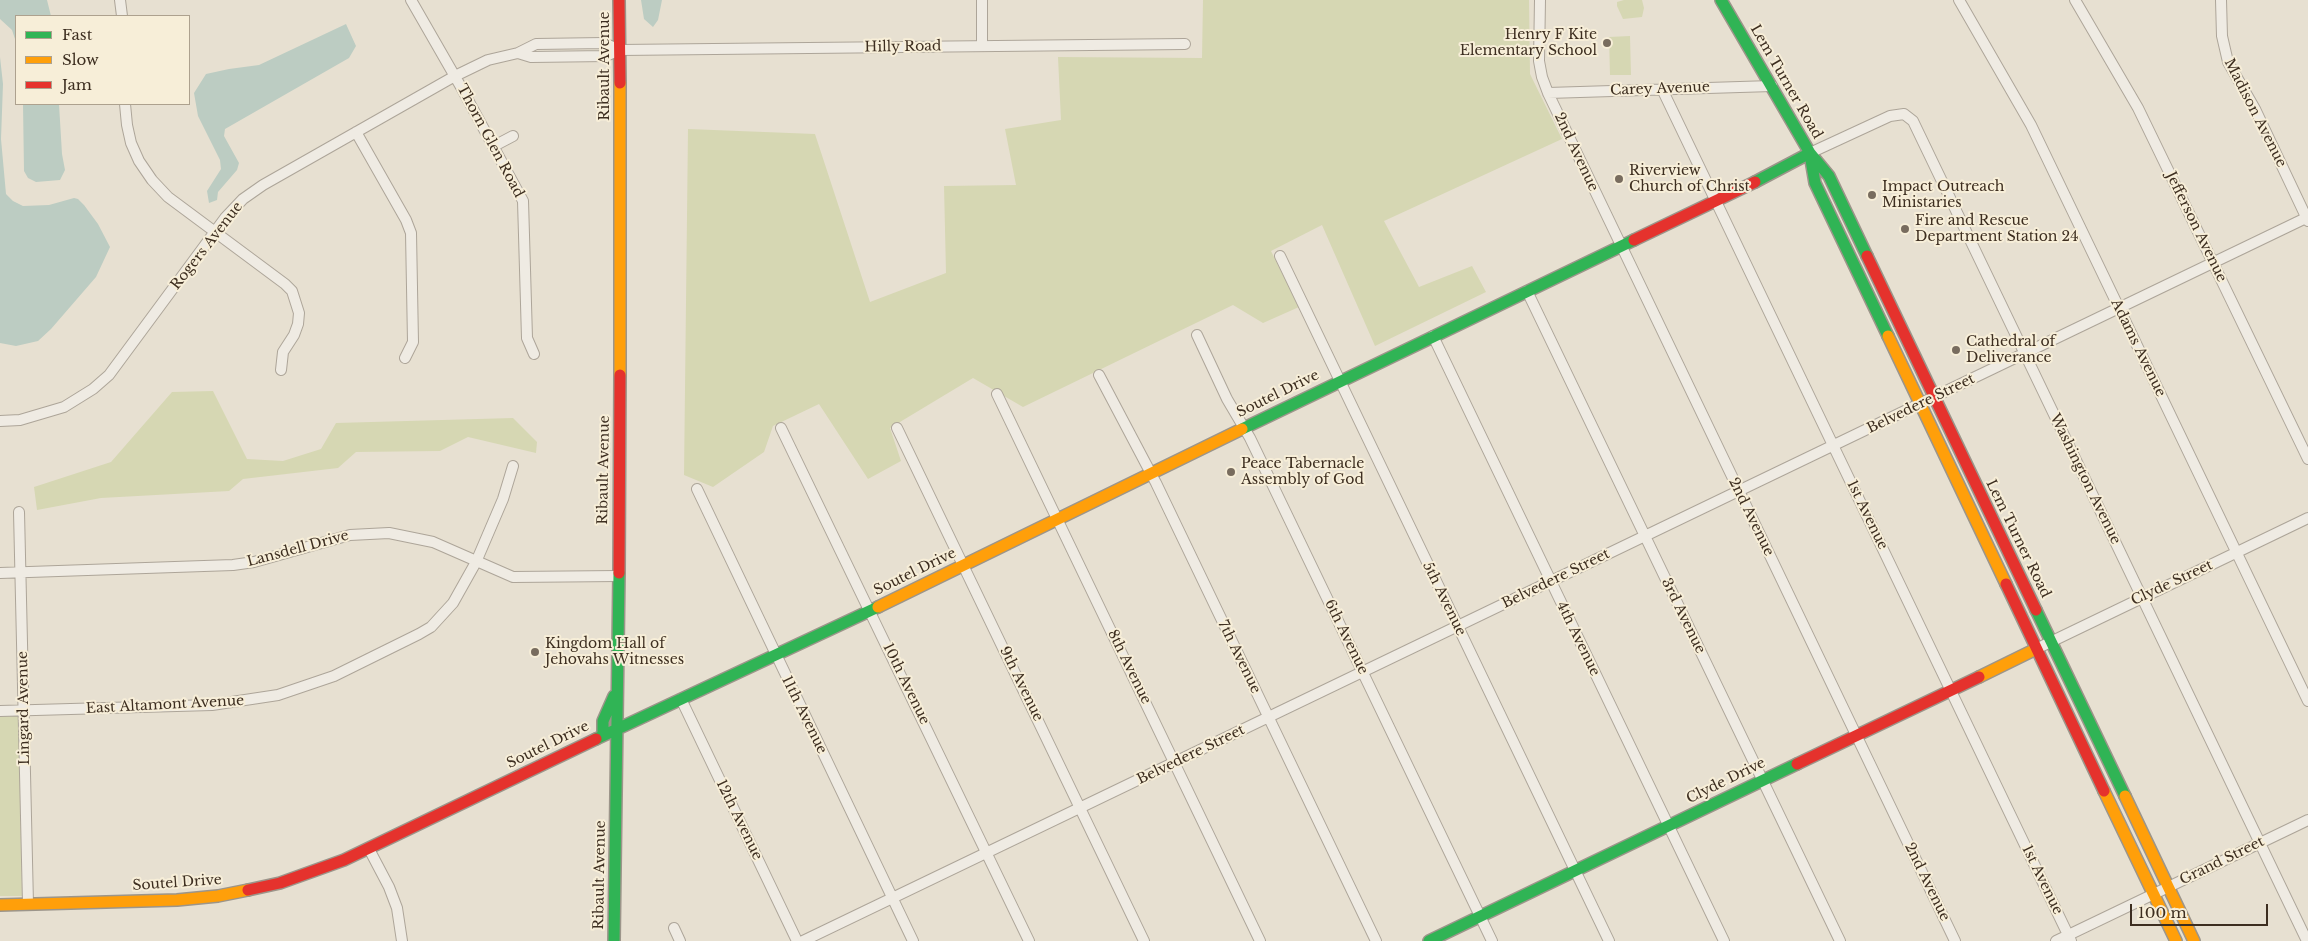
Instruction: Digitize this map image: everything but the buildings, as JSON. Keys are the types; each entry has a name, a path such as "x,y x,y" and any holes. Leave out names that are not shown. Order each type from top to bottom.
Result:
{"main road":[{"name":"Ribault Avenue","path":"614,941 616,744 618,728 621,266 619,0"},
{"name":"Lem Turner Road","path":"1720,0 1810,153 1829,176 2194,941"},
{"name":"Lem Turner Road","path":"1810,153 1815,183 2176,941"},
{"name":"Soutel Drive","path":"0,905 177,900 218,896 280,883 368,849 603,735 776,656 965,565 1056,518 1755,182 1810,153"},
{"name":"Clyde Drive","path":"1429,941 2036,649"},
{"path":"603,735 603,721 617,688"}],"street":[{"path":"120,0 122,15"},
{"name":"Thorn Glen Road","path":"411,0 523,201 527,338 534,354"},
{"path":"982,0 982,46"},
{"name":"2nd Avenue","path":"1540,0 1539,61 1548,93 1955,941"},
{"name":"Adams Avenue","path":"1959,0 2031,126 2308,701"},
{"name":"Jefferson Avenue","path":"2075,0 2138,108 2308,459"},
{"name":"Madison Avenue","path":"2221,0 2222,36 2228,62 2255,109 2307,219"},
{"name":"Rogers Avenue","path":"0,421 20,420 64,407 103,380 123,358 215,232 243,199 263,185 455,76 488,60 518,52 536,44 604,43 620,50"},
{"name":"Hilly Road","path":"620,50 1186,44"},
{"name":"Carey Avenue","path":"1548,93 1772,86"},
{"name":"1st Avenue","path":"1662,89 2070,938"},
{"path":"125,105 126,125 131,143 139,161 152,180 168,197 285,284 297,301 298,324 294,335 283,352 281,370"},
{"name":"Washington Avenue","path":"1810,153 1890,116 1897,114 1909,116 1922,139 2307,941"},
{"path":"356,132 406,220 411,233 413,342 405,358"},
{"path":"494,146 513,136"},
{"name":"Belvedere Street","path":"803,941 2307,219"},
{"name":"5th Avenue","path":"1280,256 1608,941"},
{"name":"3rd Avenue","path":"1527,291 1840,941"},
{"name":"6th Avenue","path":"1197,335 1227,399 1244,427 1492,941"},
{"name":"4th Avenue","path":"1433,336 1724,941"},
{"name":"7th Avenue","path":"1099,375 1150,473 1376,941"},
{"name":"8th Avenue","path":"998,394 1260,941"},
{"name":"10th Avenue","path":"781,428 1030,941"},
{"name":"9th Avenue","path":"897,428 965,565 1144,941"},
{"name":"East Altamont Avenue","path":"0,711 212,705 247,701 306,686 334,676 431,627 453,604 476,562 503,499 513,466"},
{"name":"11th Avenue","path":"697,489 912,941"},
{"name":"Lingard Avenue","path":"19,512 28,904"},
{"name":"Clyde Street","path":"2036,649 2308,518"},
{"name":"Lansdell Drive","path":"0,573 234,565 254,562 336,538 365,533 408,535 433,542 513,577 618,576"},
{"name":"12th Avenue","path":"681,698 797,941"},
{"name":"Grand Street","path":"2056,941 2070,938 2168,887 2308,820"},
{"path":"368,849 390,887 397,908 402,941"},
{"path":"674,928 680,941"}],"green space":[{"path":"1203,0 1529,0 1530,74 1562,139 1384,221 1419,287 1472,266 1486,292 1375,346 1322,225 1271,251 1299,307 1263,323 1233,305 1023,407 973,378 890,428 901,461 868,479 819,404 773,426 764,452 713,487 684,475 688,129 815,134 870,302 946,273 944,186 1016,185 1005,129 1061,120 1058,57 1202,58"},
{"path":"1642,0 1644,8 1642,17 1623,19 1617,2"},
{"path":"1630,36 1631,75 1610,75 1609,37"},
{"path":"213,391 247,459 283,461 321,449 336,423 513,418 537,442 536,453 468,437 440,451 356,452 338,468 243,479 229,491 101,498 37,510 34,487 111,462 172,392"},
{"path":"0,716 19,716 22,896 0,896"}],"shaded area":[{"path":"0,0 47,0 51,15 15,15 15,39 12,30 0,19"},
{"path":"641,0 662,0 658,20 653,27 644,19"},
{"path":"346,24 356,46 349,58 225,129 224,136 239,163 237,170 218,192 217,200 209,203 207,191 221,169 220,160 198,116 194,93 206,74 259,65"},
{"path":"0,57 3,84 1,139 6,194 13,201 23,206 49,205 74,198 78,199 98,224 110,247 96,277 51,329 38,341 16,346 0,343"},
{"path":"23,105 59,105 62,154 65,170 60,180 36,182 28,178 24,171"}],"traffic: fast":[{"path":"1721,0 1810,153 1829,176 1867,256"},
{"path":"1755,182 1810,153"},
{"path":"1810,154 1815,183 1888,336"},
{"path":"1242,429 1634,240"},
{"path":"614,941 619,573"},
{"path":"596,739 878,607"},
{"path":"2036,610 2125,796"},
{"path":"603,735 603,721 614,696"},
{"path":"1429,941 1797,764"}],"traffic: slow":[{"path":"620,83 620,375"},
{"path":"1888,336 2006,584"},
{"path":"878,607 1242,429"},
{"path":"1979,677 2036,649"},
{"path":"2104,791 2176,941"},
{"path":"2125,796 2194,941"},
{"path":"0,905 177,900 218,896 248,890"}],"traffic: jam":[{"path":"619,0 620,83"},
{"path":"1634,240 1755,182"},
{"path":"1867,256 2036,610"},
{"path":"619,573 620,375"},
{"path":"2006,584 2104,791"},
{"path":"1797,764 1979,677"},
{"path":"248,890 280,883 344,860 596,739"}],"place":[{"name":"Henry F Kite Elementary School","path":"1607,43"},
{"name":"Riverview Church of Christ","path":"1619,179"},
{"name":"Impact Outreach Ministaries","path":"1872,195"},
{"name":"Fire and Rescue Department Station 24","path":"1905,229"},
{"name":"Cathedral of Deliverance","path":"1956,350"},
{"name":"Peace Tabernacle Assembly of God","path":"1231,472"},
{"name":"Kingdom Hall of Jehovahs Witnesses","path":"535,652"}]}
